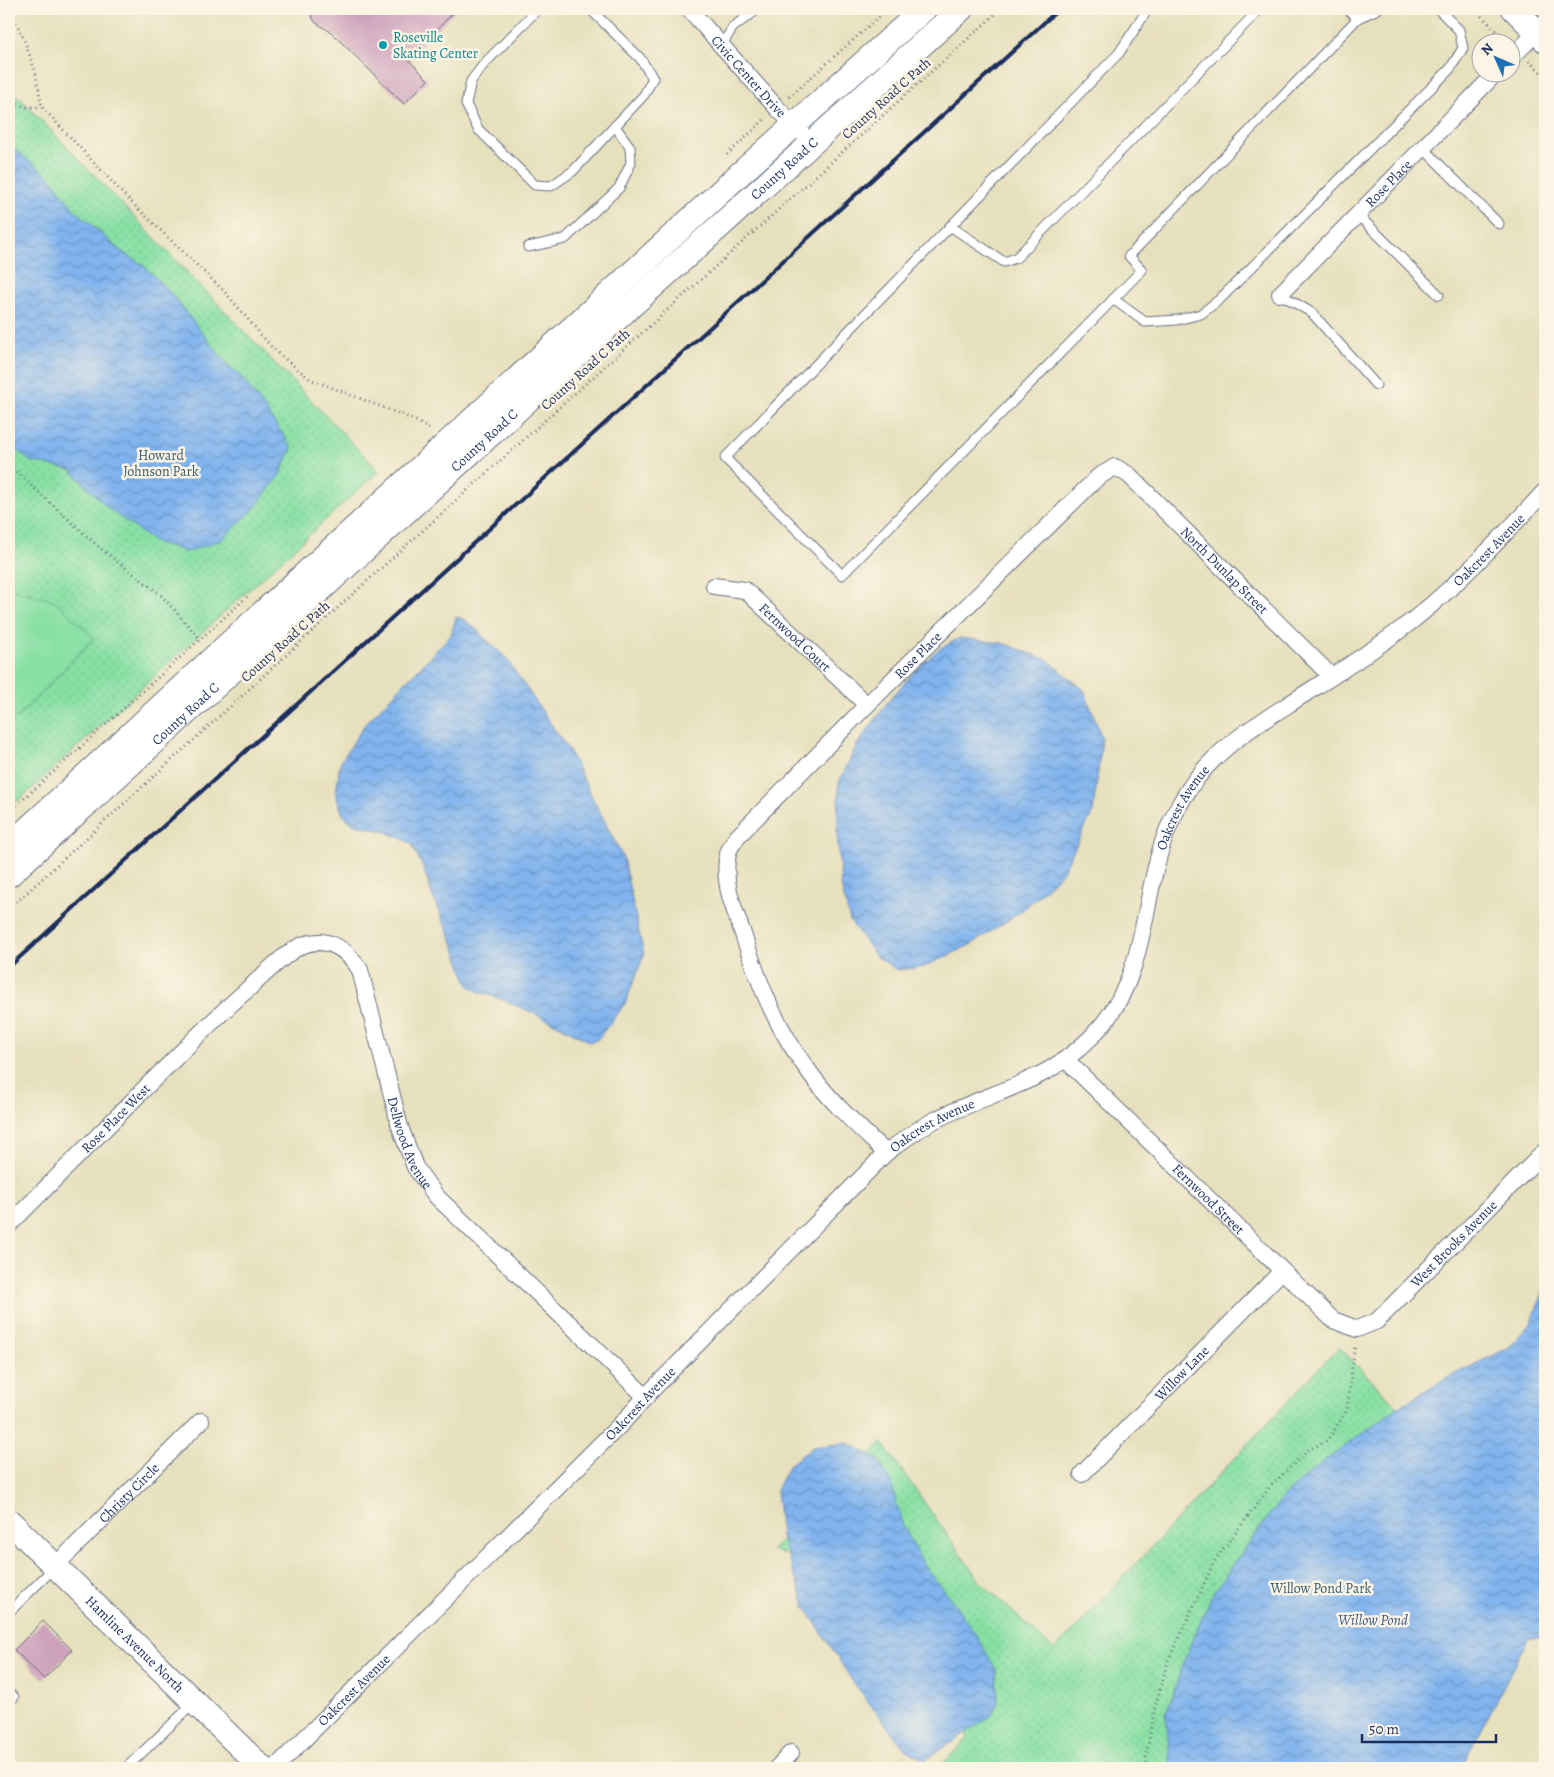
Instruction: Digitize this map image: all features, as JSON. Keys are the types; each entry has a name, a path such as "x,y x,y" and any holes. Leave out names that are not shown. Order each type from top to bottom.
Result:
{"main road":[{"name":"County Road C","path":"9,846 482,411 924,9"},
{"name":"County Road C","path":"9,875 811,143 961,9"},
{"path":"1514,9 1541,36"},
{"name":"Hamline Avenue North","path":"9,1521 262,1768"}],"street":[{"name":"Civic Center Drive","path":"689,9 777,108 811,143"},
{"path":"1522,50 1541,36"},
{"name":"Rose Place","path":"1280,294 1486,82"},
{"name":"Rose Place","path":"886,1153 840,1108 814,1078 790,1044 770,1009 754,970 726,884 728,853 737,837 867,705 1098,477 1115,467"},
{"name":"North Dunlap Street","path":"1115,467 1130,475 1331,676"},
{"name":"Oakcrest Avenue","path":"275,1768 646,1397 886,1153 909,1135 934,1120 1038,1077 1066,1060 1085,1044 1104,1023 1118,1002 1130,976 1167,832 1179,805 1195,780 1236,739 1397,632 1437,600 1545,492"},
{"name":"Fernwood Court","path":"714,586 745,590 867,705"},
{"name":"Dellwood Avenue","path":"224,1010 287,955 302,946 314,942 328,943 341,948 352,958 361,975 400,1126 415,1167 436,1196 646,1397"},
{"name":"Rose Place West","path":"9,1225 224,1010"},
{"name":"Fernwood Street","path":"1066,1060 1333,1320 1357,1328"},
{"name":"West Brooks Avenue","path":"1357,1328 1377,1321 1545,1151"},
{"name":"Willow Lane","path":"1082,1474 1282,1271"},
{"name":"Christy Circle","path":"55,1566 201,1421"},
{"path":"776,1768 791,1753"}],"lane":[{"path":"538,9 484,64 471,81 466,104 478,128 535,185 551,186 573,171 644,95 652,78 640,58 590,9"},
{"path":"722,45 734,27 758,9"},
{"path":"1148,9 1118,53 725,458 842,575 1142,270 1128,256 1358,18 1378,9"},
{"path":"950,226 1004,262 1016,258 1260,9"},
{"path":"1347,9 1358,18"},
{"path":"1113,299 1145,322 1177,320 1201,314 1220,299 1450,69 1463,48 1459,30 1438,9"},
{"path":"528,247 565,239 619,188 631,163 631,155 630,147 615,126"},
{"path":"1422,148 1499,224"},
{"path":"1358,215 1439,295"},
{"path":"1280,294 1312,313 1376,385"},
{"path":"9,1612 55,1566"},
{"path":"126,1768 195,1702"}],"path":[{"path":"9,9 22,34 35,70 42,107 127,198 224,291 275,350 310,379 410,418 433,430"},
{"name":"County Road C Path","path":"9,909 381,569 1000,9"},
{"path":"1474,9 1498,32"},
{"path":"1537,68 1545,76"},
{"path":"9,98 24,107 42,107"},
{"path":"9,465 101,548 160,594 200,639"},
{"path":"1147,1768 1146,1757 1155,1707 1168,1661 1215,1560 1270,1487 1308,1450 1328,1440 1347,1410 1357,1328"}],"green space":[{"name":"Howard Johnson Park","path":"9,87 379,471 17,802 9,794"},
{"path":"9,588 55,601 94,638 9,726"},
{"name":"Willow Pond Park","path":"1339,1347 1450,1460 1428,1768 939,1768 968,1738 955,1690 845,1573 772,1550 882,1442 981,1583 1055,1650"}],"water":[{"path":"9,145 50,177 72,207 119,250 143,265 173,296 226,363 240,376 292,448 280,474 254,509 221,540 187,552 153,541 108,508 71,470 30,461 9,443"},
{"path":"456,617 466,620 506,658 568,749 623,858 644,955 625,1004 597,1040 590,1042 536,1014 479,992 471,987 468,984 452,940 433,897 423,867 411,843 386,832 352,823 343,815 336,794 340,763 365,724 451,635"},
{"path":"960,638 1002,643 1048,660 1084,690 1102,738 1093,812 1062,873 1023,910 972,944 924,967 897,970 876,956 850,921 841,885 837,833 839,782 857,745 889,700 914,672 939,649"},
{"name":"Willow Pond","path":"1545,1288 1545,1636 1528,1639 1461,1768 1171,1768 1166,1714 1188,1650 1214,1591 1282,1498 1311,1471 1400,1406 1437,1383 1508,1348 1531,1323"},
{"path":"848,1443 878,1459 891,1483 902,1524 925,1567 954,1603 978,1638 996,1670 998,1704 991,1716 925,1760 904,1748 853,1682 806,1608 781,1536 776,1490 789,1465 813,1447"}],"building":[{"name":"Roseville Skating Center","path":"308,9 457,9 408,59 428,80 404,104 331,32 315,22"},
{"path":"43,1621 72,1650 44,1679 14,1650"}],"railway":[{"path":"9,967 1059,9"}],"place":[{"name":"Roseville Skating Center","path":"383,45"}]}
